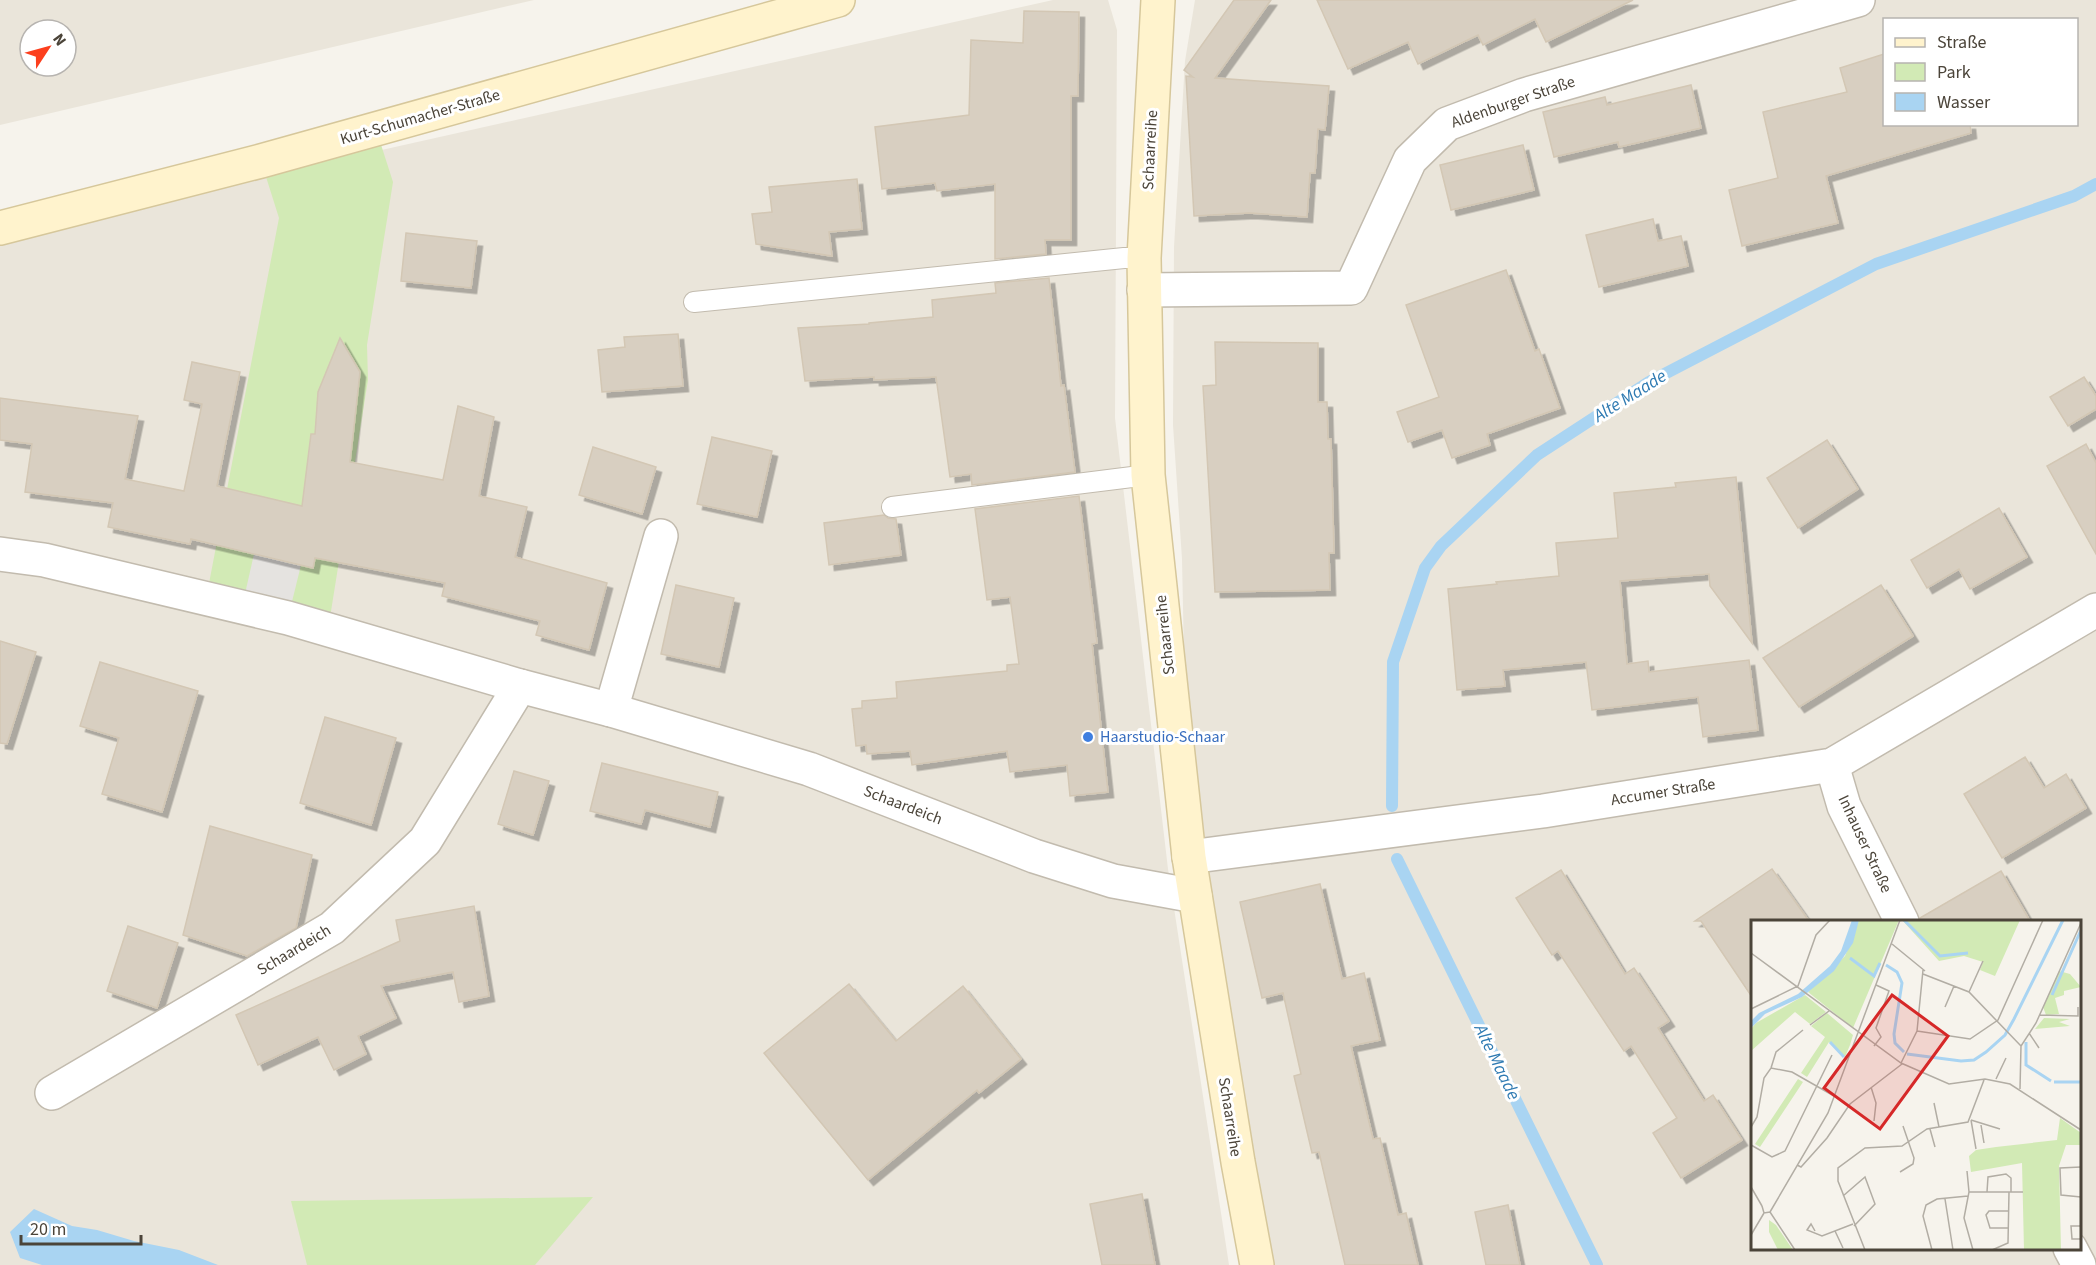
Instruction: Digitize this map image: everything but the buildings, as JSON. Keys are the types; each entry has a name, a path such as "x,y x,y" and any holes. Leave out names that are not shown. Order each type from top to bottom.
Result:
{"main road":[{"name":"Kurt-Schumacher-Straße","path":"0,228 261,161 838,0"},
{"name":"Schaarreihe","path":"1158,0 1144,258 1148,475 1189,857 1238,1162 1257,1265"}],"street":[{"name":"Aldenburger Straße","path":"1144,290 1351,288 1410,160 1447,124 1524,95 1858,0"},
{"path":"611,710 661,536"},
{"name":"Schaardeich","path":"0,554 44,560 288,618 520,686 611,710 809,769 1034,856 1102,878 1195,896"},
{"name":"Accumer Straße","path":"1189,857 1543,811 1832,765 2096,609"},
{"name":"Schaardeich","path":"52,1093 332,928 425,841 520,686"},
{"name":"Inhauser Straße","path":"1832,765 1844,806 1901,920"},
{"path":"2071,1250 2079,1265"}],"lane":[{"path":"694,302 1124,258 1144,258"},
{"path":"892,507 1148,475"}],"shaded area":[{"path":"0,0 534,0 0,125"},
{"path":"1053,0 1108,0 1117,30 1115,418 1168,869 1229,1265 0,1265 0,244 261,177"},
{"path":"1195,0 2096,0 2096,1265 1272,1265 1234,1063 1185,705 1182,559 1173,425 1174,247 1185,61"},
{"path":"254,554 301,565 288,618 242,607"}],"green space":[{"path":"376,129 393,182 367,345 368,380 328,630 206,599 279,218 261,161"},
{"path":"593,1197 535,1265 307,1265 291,1201"}],"water":[{"path":"34,1209 72,1226 179,1250 218,1265 42,1265 20,1258 10,1232"}],"waterway":[{"name":"Alte Maade","path":"1392,806 1393,662 1425,568 1441,546 1537,455 1649,382 1876,264 2074,196 2096,184"},
{"name":"Alte Maade","path":"1397,859 1597,1265"}],"place":[{"name":"Haarstudio-Schaar","path":"1088,737"}]}
